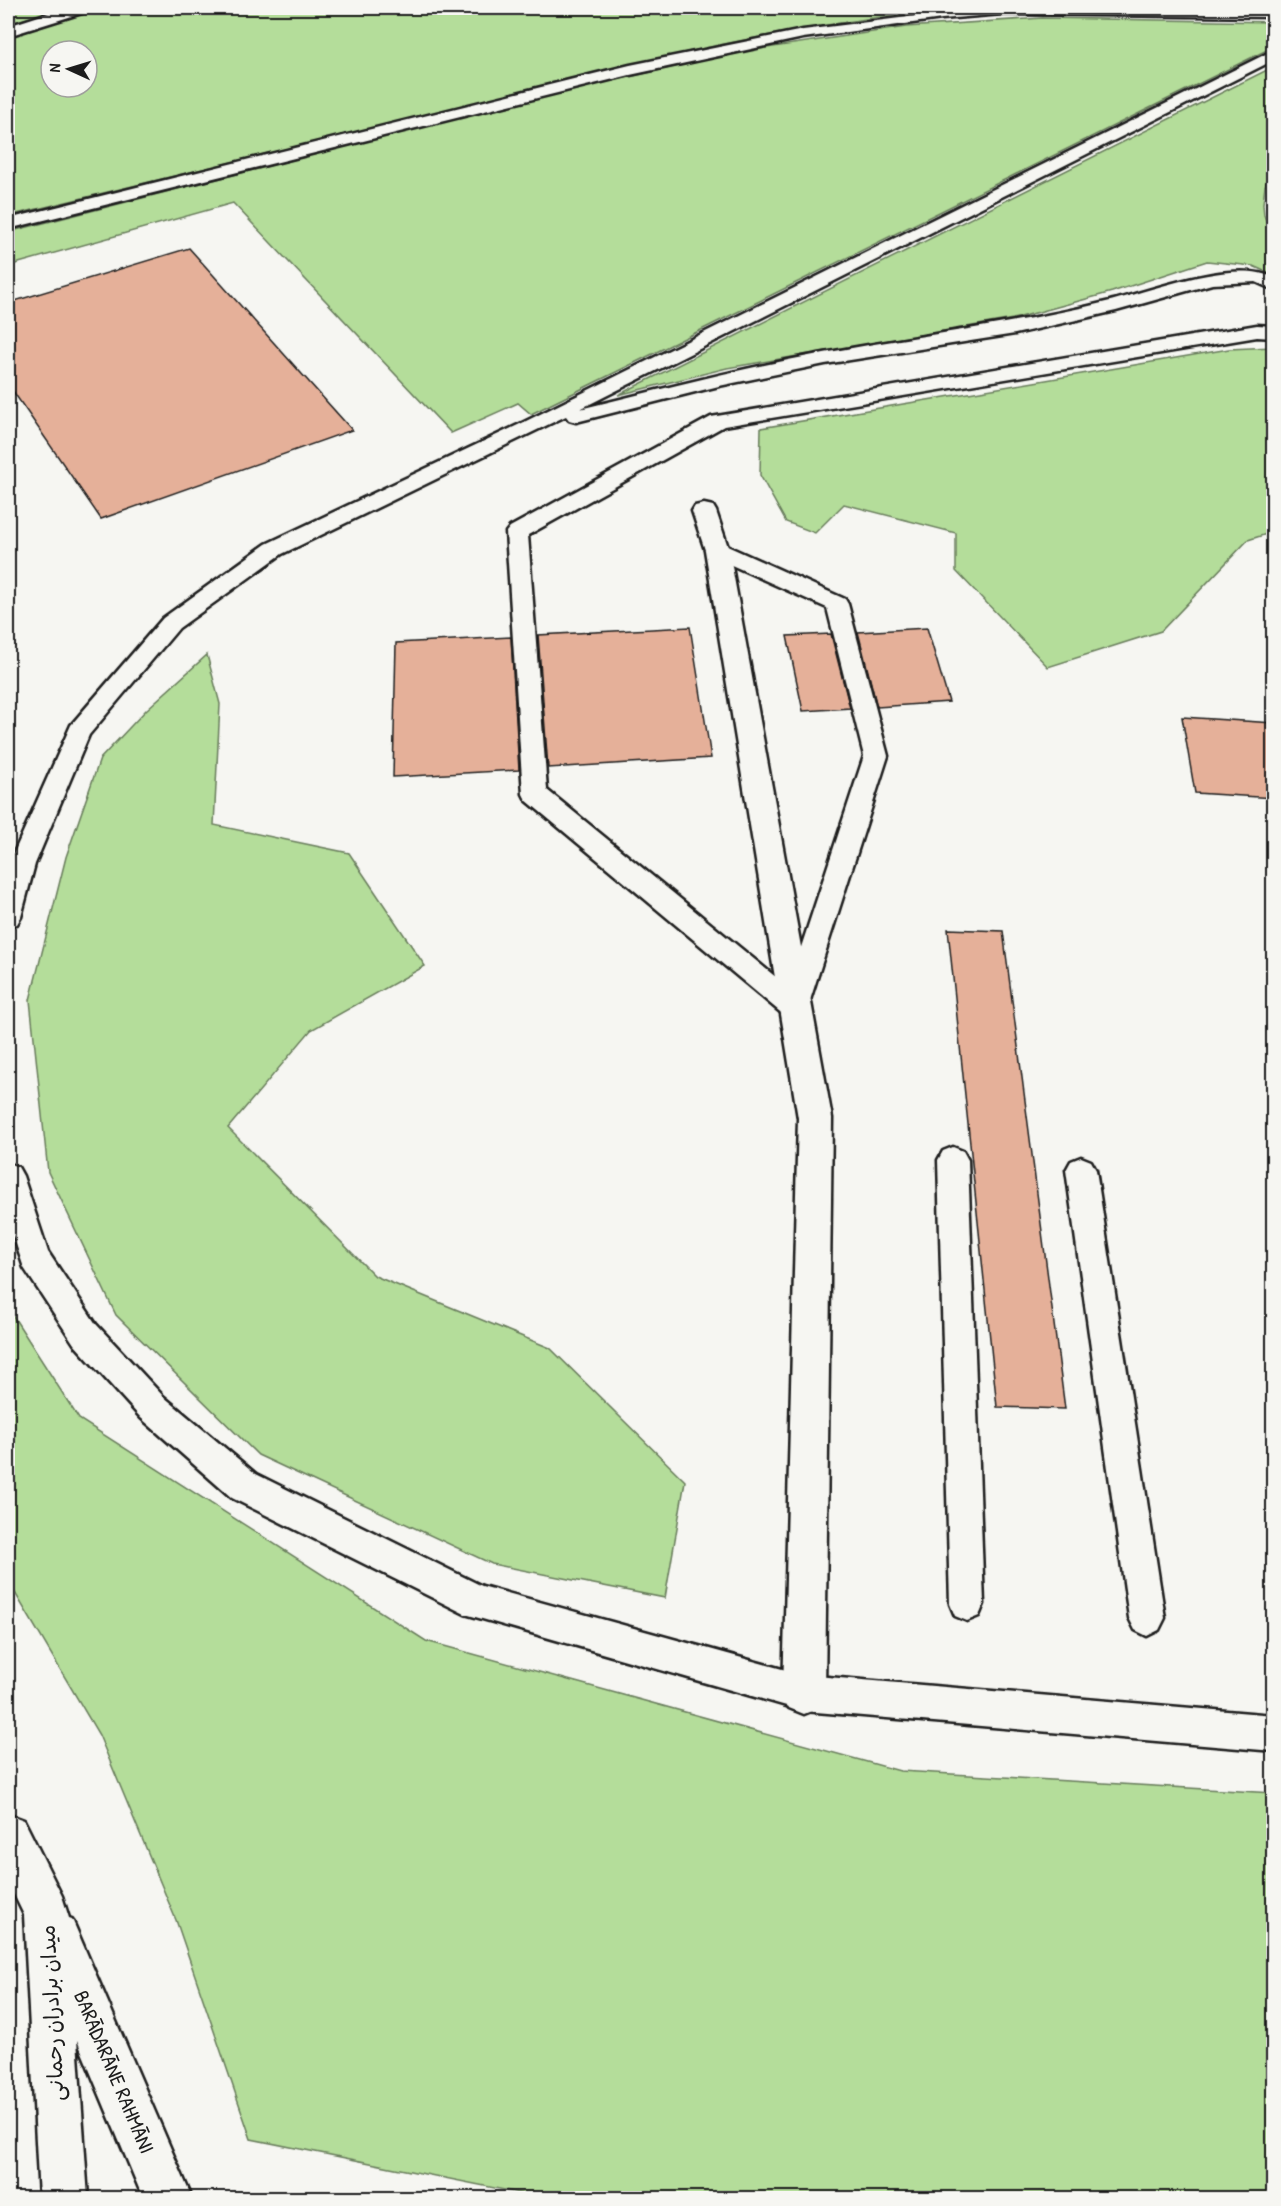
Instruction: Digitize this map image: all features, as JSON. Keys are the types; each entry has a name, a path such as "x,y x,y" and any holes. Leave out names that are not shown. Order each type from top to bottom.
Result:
{"main road":[{"path":"8,31 79,8"},
{"path":"704,511 717,550 815,1118 804,1693"},
{"name":"میدان برادران رحمانی","path":"8,1836 46,1912 63,2199"},
{"name":"BARĀDARĀNE RAHMĀNI","path":"46,1912 168,2199"}],"lane":[{"path":"8,224 630,70 803,34 919,18 1003,10 1268,12"},
{"path":"8,917 22,864 79,731 171,623 274,549 525,429 1274,54"},
{"path":"525,429 825,358 1016,328 1100,310 1211,279 1259,277 1274,285"},
{"path":"717,550 837,604 876,756 795,1008 535,794 517,532 718,421 1257,331 1274,332"},
{"path":"953,1160 967,1604"},
{"path":"1081,1170 1147,1618"},
{"path":"8,1176 35,1258 86,1334 152,1407 244,1486 477,1602 804,1693 1274,1733"}],"green space":[{"path":"8,8 62,8 8,24"},
{"path":"100,8 998,8 922,12 846,22 696,50 8,216 8,37"},
{"path":"1042,18 1273,22 1273,47 531,414 518,403 451,433 233,203 8,266 8,232 561,92 746,51 906,27"},
{"path":"1273,67 1273,166 1265,186 1263,204 1264,215 1273,238 1273,275 1253,266 1207,261 1112,292 1013,319 727,368 618,395"},
{"path":"1273,347 1273,532 1248,540 1161,631 1048,667 956,571 956,533 844,504 815,533 786,522 760,475 761,428 1229,349"},
{"path":"207,655 220,704 214,825 349,853 425,966 311,1030 228,1128 375,1276 550,1348 685,1481 665,1598 492,1564 258,1455 116,1315 48,1172 30,1000 66,857 100,759 146,710"},
{"path":"8,1308 79,1419 426,1641 900,1771 1273,1793 1273,2198 539,2197 251,2139 176,1920 99,1735 8,1581"}],"building":[{"path":"189,248 352,430 101,519 8,384 8,303"},
{"path":"690,627 711,758 548,768 538,635"},
{"path":"927,628 949,702 877,707 858,632"},
{"path":"831,634 850,708 803,711 787,636"},
{"path":"511,637 519,770 393,777 396,643"},
{"path":"1182,717 1274,723 1274,798 1195,793"},
{"path":"948,929 1003,931 1065,1409 997,1407"}]}
